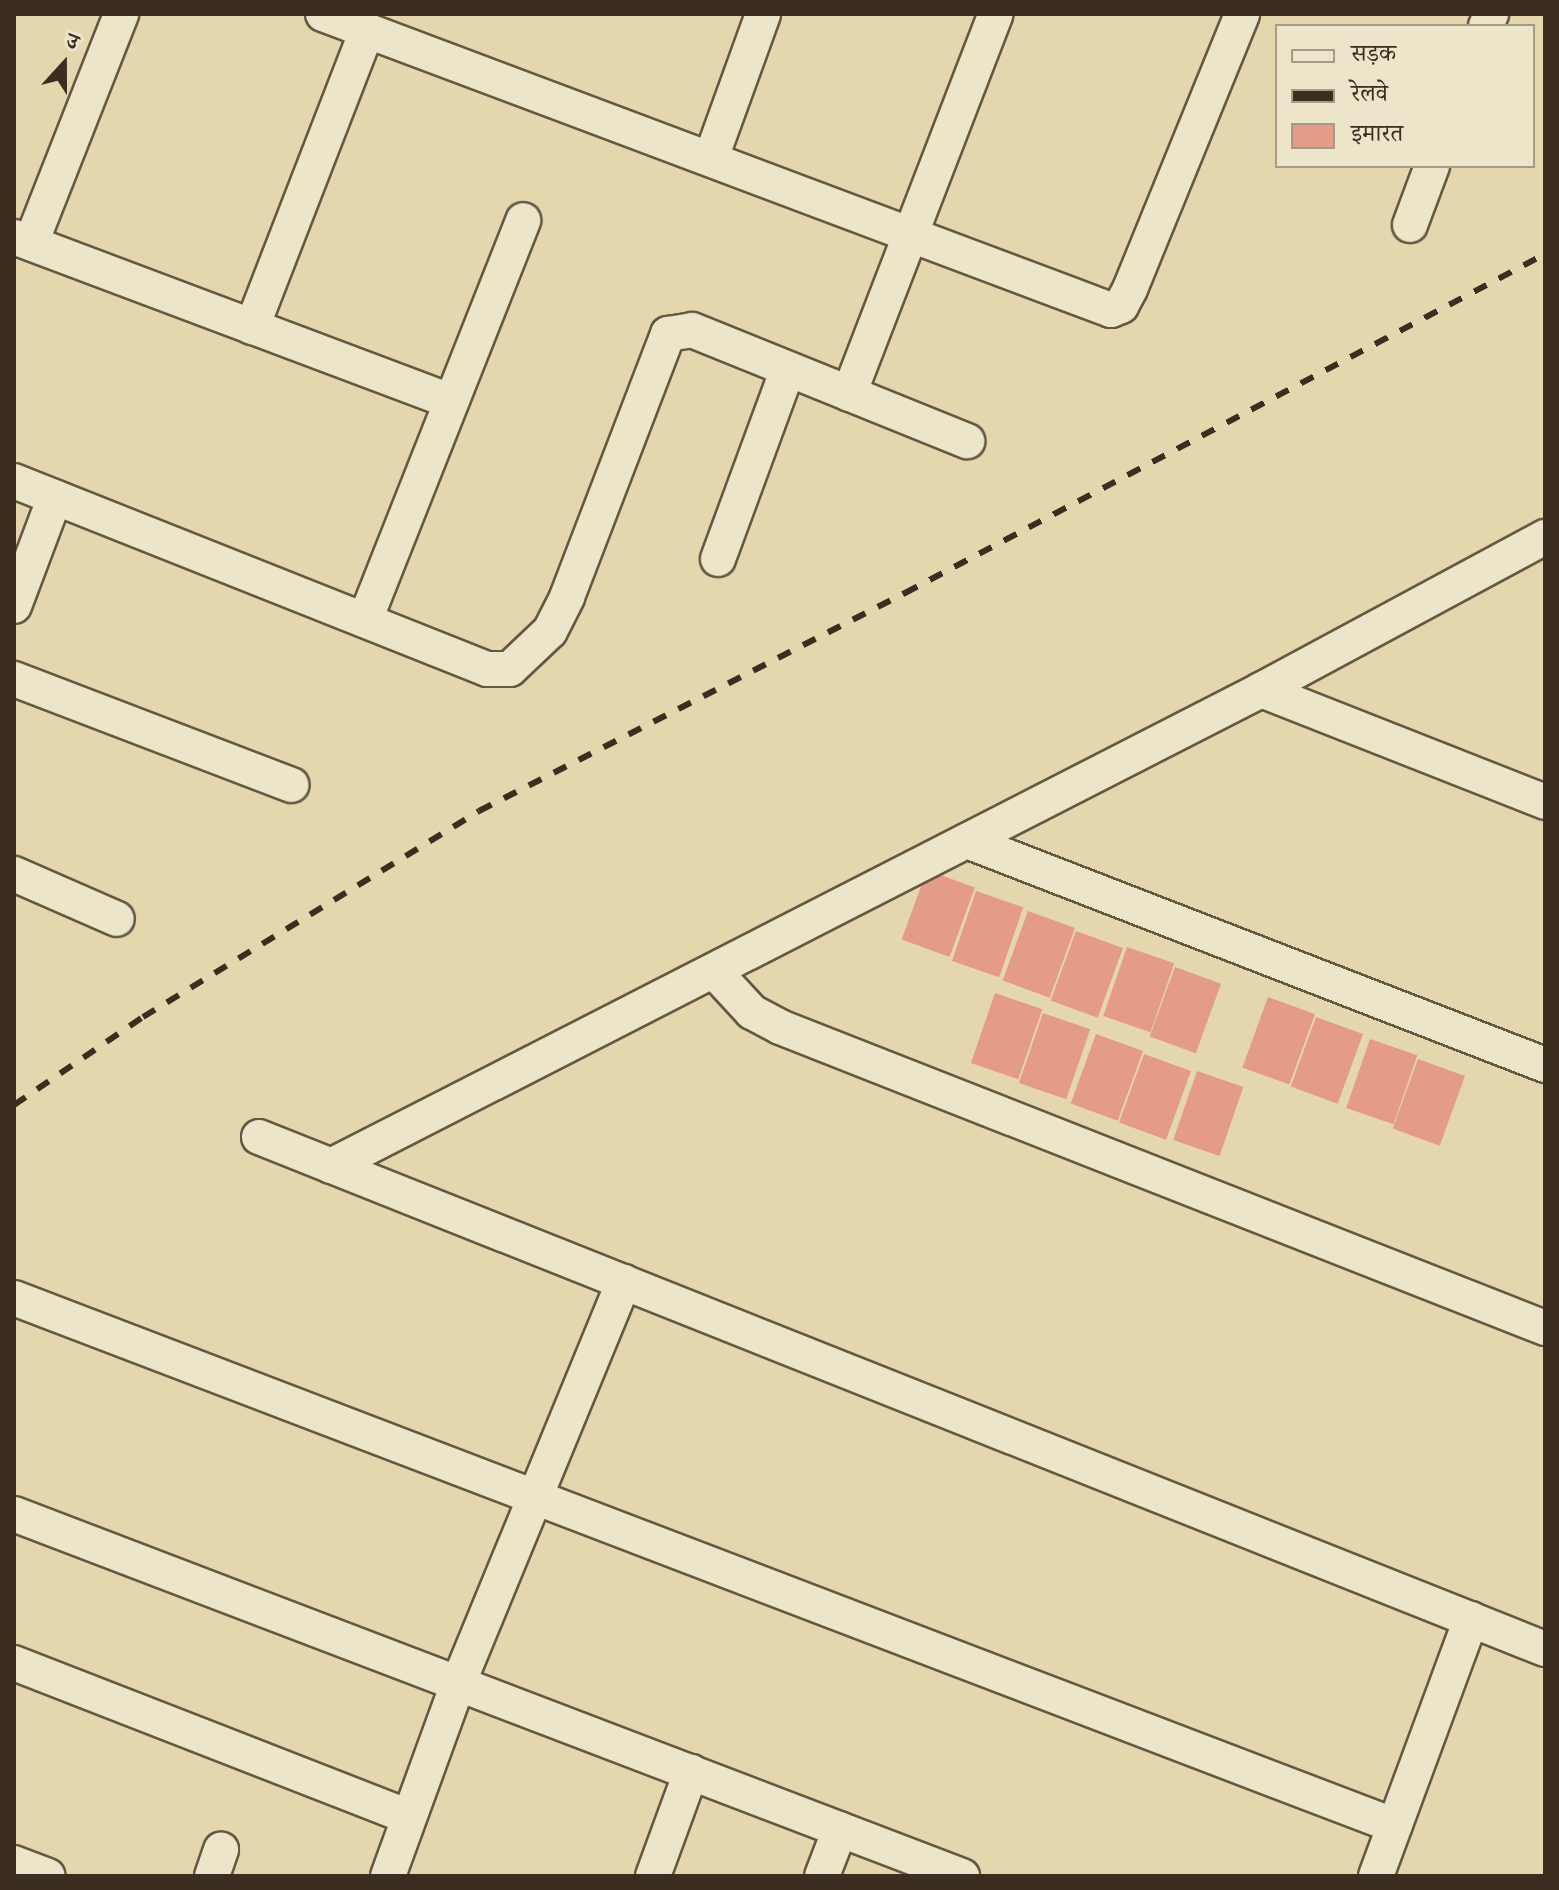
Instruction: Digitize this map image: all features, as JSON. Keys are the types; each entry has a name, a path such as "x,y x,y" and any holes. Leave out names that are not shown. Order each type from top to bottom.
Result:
{"street":[{"path":"121,14 22,240 451,401"},
{"path":"323,14 912,233 1098,310 1121,306 1242,14"},
{"path":"711,158 763,14"},
{"path":"849,394 991,16"},
{"path":"252,327 367,31"},
{"path":"1410,225 1431,168"},
{"path":"365,620 523,220"},
{"path":"14,481 487,669 510,669 550,631 567,597 668,334 692,330 967,441"},
{"path":"718,559 788,369"},
{"path":"14,606 55,497"},
{"path":"331,1166 1261,690 1545,537"},
{"path":"14,679 291,785"},
{"path":"1261,690 1545,802"},
{"path":"967,841 1545,1065"},
{"path":"14,874 117,919"},
{"path":"714,971 752,1012 780,1027 1545,1328"},
{"path":"259,1137 1545,1649"},
{"path":"388,1876 458,1684 624,1282"},
{"path":"14,1298 1395,1826"},
{"path":"14,1514 962,1876"},
{"path":"1376,1876 1471,1619"},
{"path":"14,1663 409,1817"},
{"path":"653,1876 691,1772"},
{"path":"822,1876 840,1829"},
{"path":"14,1863 48,1876"}],"building":[{"path":"927,870 975,887 950,957 902,940"},
{"path":"976,891 1023,907 999,977 952,961"},
{"path":"1028,911 1075,928 1050,998 1003,981"},
{"path":"1076,931 1123,948 1098,1018 1051,1001"},
{"path":"1127,947 1174,963 1151,1032 1103,1016"},
{"path":"1175,967 1221,984 1196,1053 1150,1037"},
{"path":"995,993 1042,1009 1018,1079 971,1063"},
{"path":"1268,997 1315,1014 1289,1085 1242,1067"},
{"path":"1043,1013 1090,1029 1066,1099 1019,1083"},
{"path":"1316,1017 1363,1034 1338,1104 1291,1087"},
{"path":"1096,1034 1143,1051 1118,1121 1071,1104"},
{"path":"1370,1039 1417,1055 1394,1124 1346,1108"},
{"path":"1144,1054 1191,1071 1166,1140 1119,1123"},
{"path":"1418,1059 1465,1076 1440,1146 1393,1129"},
{"path":"1197,1071 1243,1087 1220,1156 1173,1140"}],"railway":[{"path":"14,1105 143,1017 479,811 905,593 1545,254"}]}
